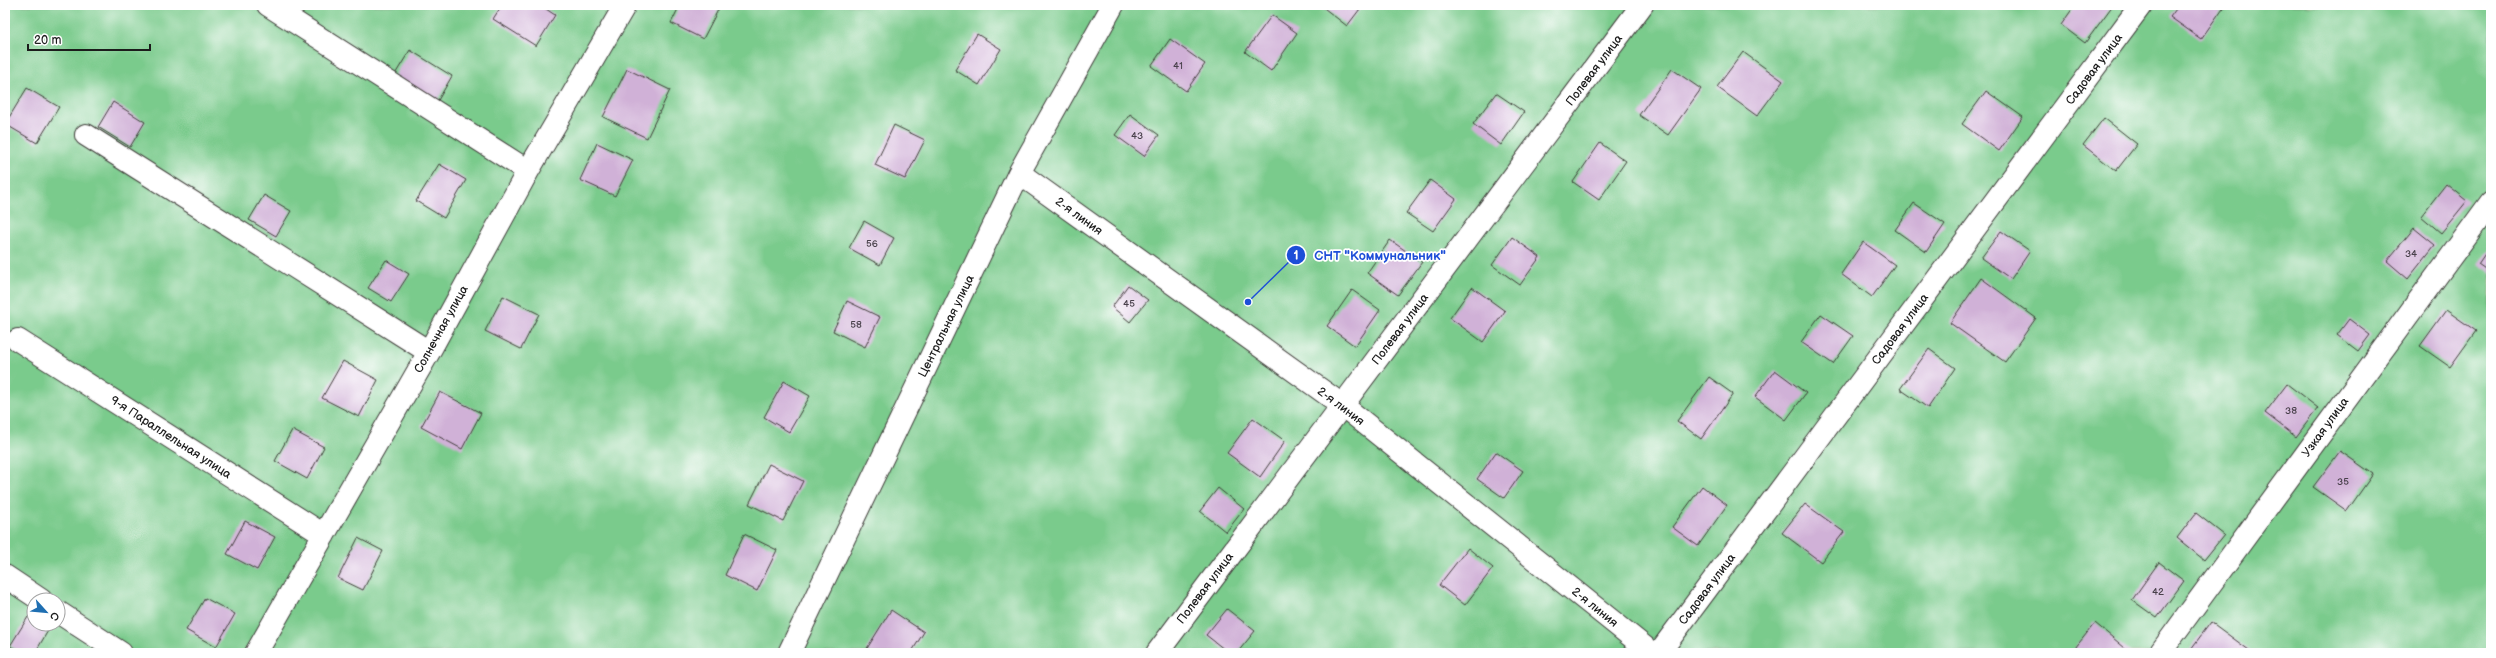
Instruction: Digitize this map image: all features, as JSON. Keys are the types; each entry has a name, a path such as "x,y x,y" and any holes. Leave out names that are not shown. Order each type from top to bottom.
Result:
{"street":[{"path":"268,5 528,171"},
{"name":"Солнечная улица","path":"256,653 429,352 528,171 625,5"},
{"name":"Центральная улица","path":"789,653 1019,173 1113,5"},
{"name":"Полевая улица","path":"1157,653 1642,5"},
{"name":"Садовая улица","path":"1659,653 2141,5"},
{"path":"86,135 429,352"},
{"name":"2-я линия","path":"1019,173 1342,406 1652,653"},
{"name":"Узкая улица","path":"2160,653 2491,202"},
{"name":"9-я Параллельная улица","path":"18,340 324,534"},
{"path":"5,576 29,592"},
{"path":"66,617 121,653"}],"green space":[{"path":"5,5 2491,5 2491,653 5,653"}],"building":[{"path":"502,5 540,5 555,15 536,46 493,19"},
{"path":"680,5 713,5 719,8 703,39 671,23"},
{"path":"1320,5 1363,5 1347,26"},
{"path":"2075,5 2113,5 2085,43 2061,25"},
{"path":"2179,5 2225,5 2201,39 2170,17"},
{"path":"1272,15 1297,33 1271,71 1245,52"},
{"path":"977,34 1001,49 979,85 955,70"},
{"path":"1170,39 1205,64 1186,91 1151,66"},
{"path":"410,50 452,76 437,102 394,76"},
{"path":"1743,52 1783,81 1757,116 1717,87"},
{"path":"627,69 670,90 647,138 603,117"},
{"path":"1672,69 1701,89 1668,135 1639,115"},
{"path":"27,88 59,107 37,143 5,124"},
{"path":"1986,91 2023,117 1999,151 1962,124"},
{"path":"1496,93 1524,112 1501,145 1473,124"},
{"path":"113,102 145,122 130,147 98,127"},
{"path":"1130,114 1159,135 1144,156 1115,135"},
{"path":"2104,118 2137,144 2116,171 2083,145"},
{"path":"894,125 925,140 905,179 875,165"},
{"path":"597,143 633,160 615,196 580,180"},
{"path":"1600,143 1626,161 1599,200 1573,182"},
{"path":"439,164 466,180 444,218 416,201"},
{"path":"1430,180 1456,199 1433,231 1406,213"},
{"path":"2446,184 2467,201 2441,233 2421,216"},
{"path":"264,195 291,211 276,236 249,220"},
{"path":"1914,203 1945,224 1926,252 1895,230"},
{"path":"864,221 894,238 880,265 849,248"},
{"path":"2414,228 2435,245 2408,279 2387,261"},
{"path":"2001,231 2030,251 2011,279 1981,258"},
{"path":"1512,237 1540,257 1520,285 1492,265"},
{"path":"1390,240 1422,262 1398,295 1367,273"},
{"path":"1863,242 1895,265 1872,297 1841,274"},
{"path":"2491,245 2491,273 2478,264"},
{"path":"386,260 409,274 391,302 368,288"},
{"path":"1981,278 2036,318 2005,362 1950,323"},
{"path":"1128,285 1148,300 1130,322 1112,307"},
{"path":"1472,287 1505,311 1483,342 1450,318"},
{"path":"1352,290 1380,310 1355,346 1327,326"},
{"path":"503,296 539,314 521,349 485,331"},
{"path":"847,301 880,317 865,347 833,331"},
{"path":"2446,310 2476,331 2450,367 2420,346"},
{"path":"1821,314 1853,336 1833,364 1801,342"},
{"path":"2349,319 2370,335 2358,351 2337,335"},
{"path":"1929,349 1955,368 1928,408 1900,389"},
{"path":"343,361 378,380 359,417 322,398"},
{"path":"1775,370 1806,393 1786,420 1755,397"},
{"path":"1709,377 1733,394 1701,439 1677,421"},
{"path":"784,381 810,396 789,432 764,417"},
{"path":"2287,384 2318,408 2296,437 2265,413"},
{"path":"440,392 481,413 462,449 421,427"},
{"path":"1253,418 1285,441 1260,477 1227,453"},
{"path":"292,430 324,447 307,479 275,461"},
{"path":"2340,451 2373,474 2347,511 2313,487"},
{"path":"1496,452 1523,471 1504,498 1477,479"},
{"path":"769,464 803,481 783,521 749,504"},
{"path":"1702,486 1727,505 1698,546 1672,527"},
{"path":"1218,488 1244,509 1226,532 1200,511"},
{"path":"1805,504 1844,532 1821,562 1782,533"},
{"path":"2196,513 2224,535 2204,560 2177,538"},
{"path":"245,521 275,537 257,570 227,554"},
{"path":"744,534 777,550 757,591 725,575"},
{"path":"358,538 383,551 363,590 338,578"},
{"path":"1468,548 1493,568 1465,605 1439,585"},
{"path":"2159,562 2184,581 2157,618 2132,600"},
{"path":"205,598 235,614 216,647 186,630"},
{"path":"1227,609 1255,631 1237,653 1229,653 1206,635"},
{"path":"891,610 924,632 911,653 870,653 866,650"},
{"path":"26,620 26,632 47,632 35,653 22,653 10,646"},
{"path":"2211,622 2253,653 2188,653"},
{"path":"2095,623 2131,653 2071,653"}],"place":[{"name":"СНТ \"Коммунальник\"","path":"1248,302"}]}
